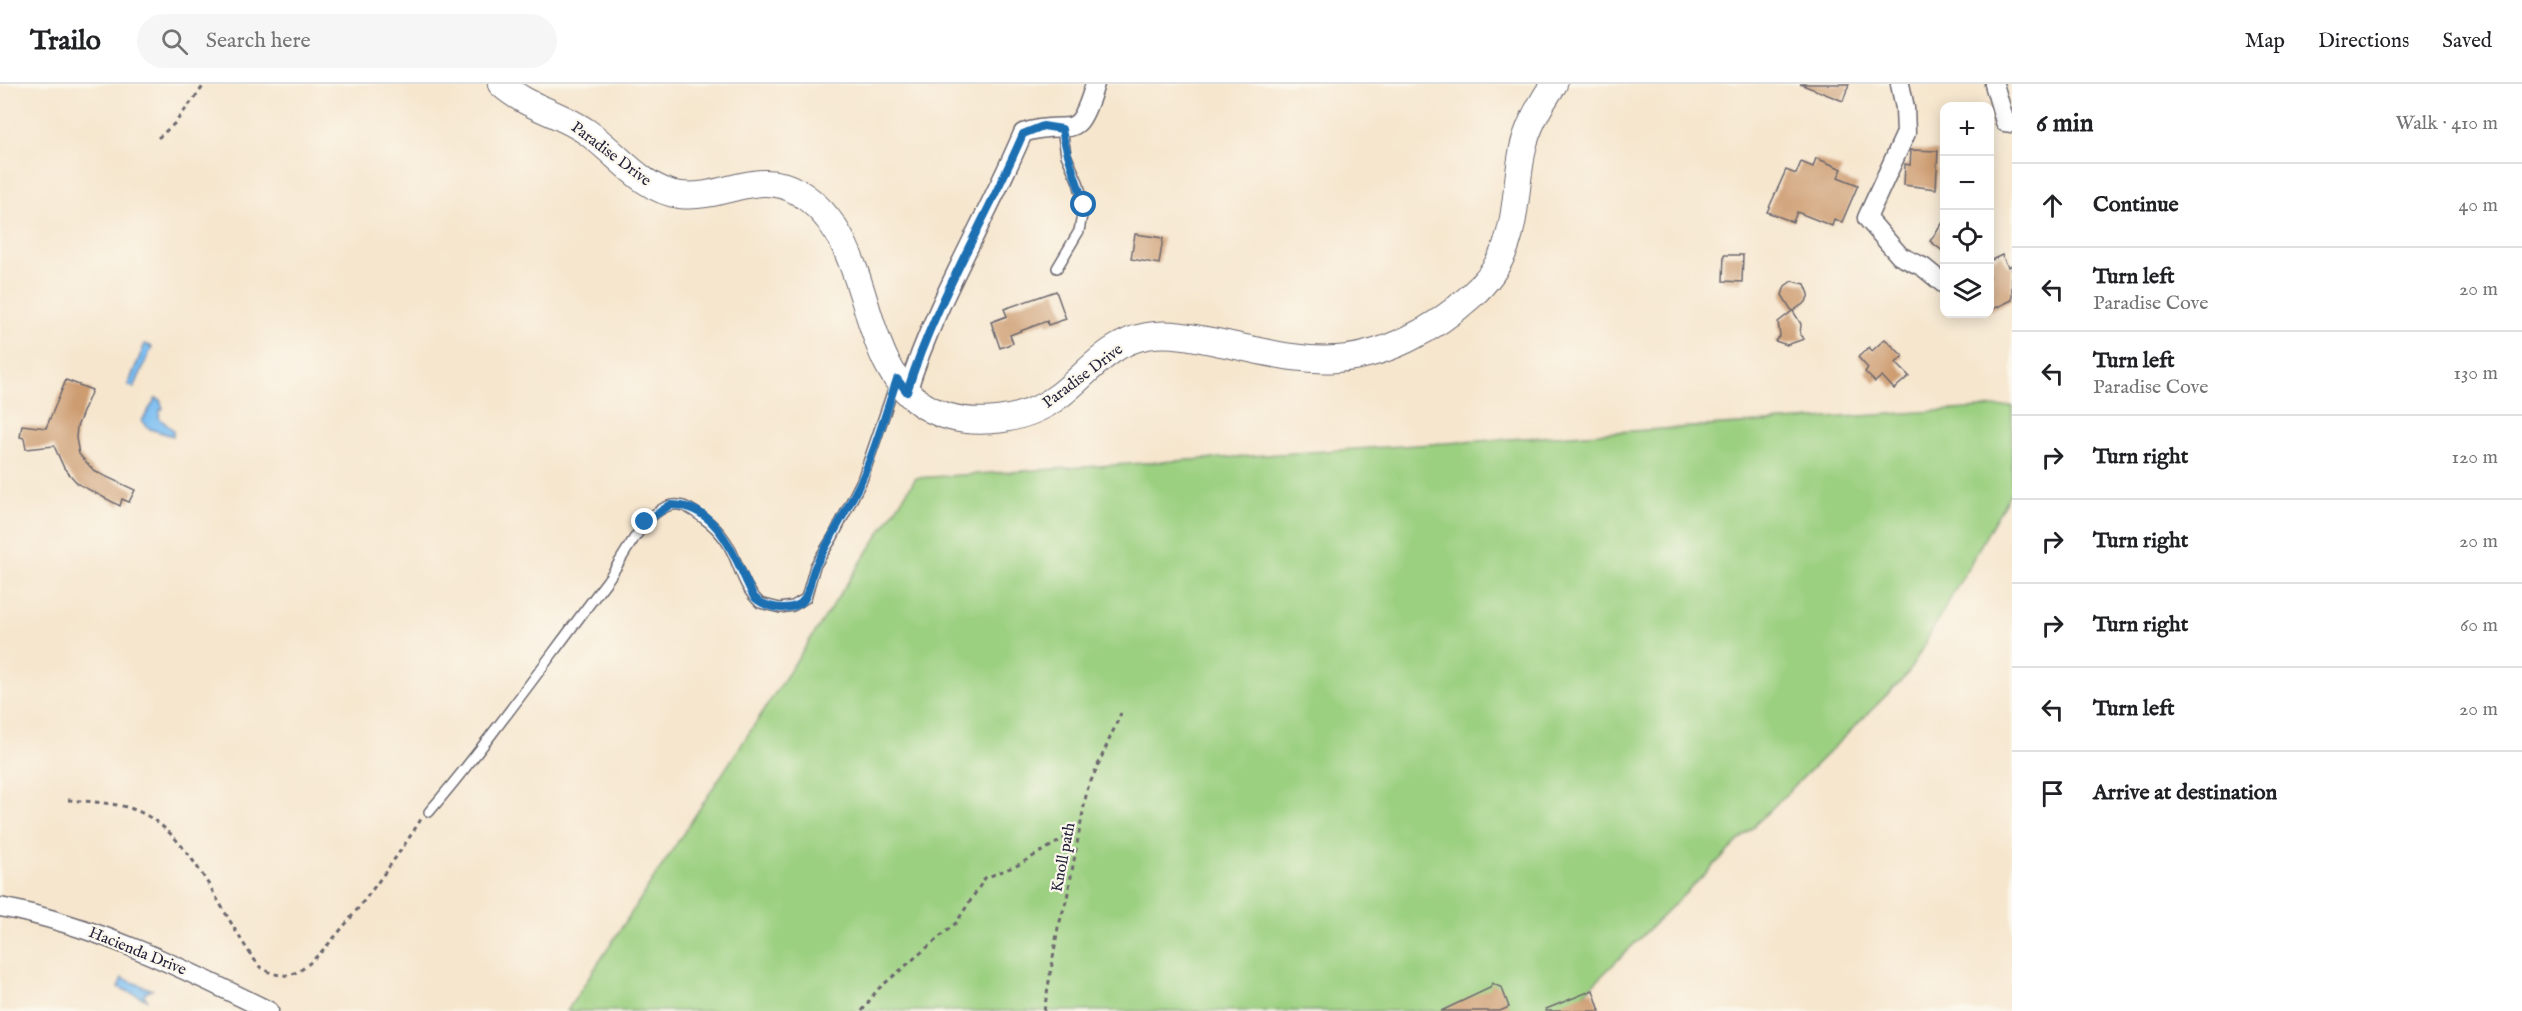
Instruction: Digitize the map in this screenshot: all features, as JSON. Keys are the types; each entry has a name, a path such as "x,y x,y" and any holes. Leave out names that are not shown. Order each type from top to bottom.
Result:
{"street":[{"name":"Paradise Drive","path":"501,84 526,103 587,132 639,176 658,188 679,195 697,195 766,182 791,188 804,196 818,208 840,236 856,271 880,345 902,386 932,411 964,420 999,419 1038,408 1058,396 1115,347 1132,339 1151,335 1182,336 1317,359 1370,354 1404,340 1458,307 1473,295 1495,268 1511,237 1515,220 1524,144 1530,126 1554,84"},
{"path":"902,386 1001,186 1023,134 1043,126 1062,129 1077,126 1086,115 1095,84"},
{"path":"1900,84 1905,108 1906,133 1867,218 1900,256 1923,267 1940,281"},
{"path":"1994,84 2005,123 2012,123"},
{"name":"Hacienda Drive","path":"0,907 84,929 201,976 269,1011"}],"lane":[{"path":"1058,268 1079,231 1084,205 1078,182 1066,155 1062,129"},
{"path":"429,812 469,764 608,579 645,522 659,511 670,505 687,507 714,525 730,545 748,585 760,603 780,608 801,603 806,598 815,566 833,537 862,480 902,386"}],"path":[{"path":"158,138 175,123 205,84"},
{"name":"Knoll path","path":"1044,1011 1058,928 1067,898 1087,790 1121,713"},
{"path":"68,800 112,804 144,813 159,825 191,861 260,968 269,973 284,975 309,965 329,943 406,844 422,817 429,812"},
{"path":"862,1011 878,990 956,923 986,878 1018,865 1079,830"}],"green space":[{"path":"2012,406 2012,490 1907,675 1566,1011 567,1011 916,478"}],"water":[{"path":"145,344 152,347 134,388 128,385"},
{"path":"156,398 160,400 163,409 160,410 159,418 173,430 173,436 150,429 142,421"},
{"path":"122,978 152,990 145,992 144,996 148,1000 118,987"}],"building":[{"path":"1800,84 1849,84 1843,101"},
{"path":"1911,150 1938,151 1936,189 1904,185 1905,164 1910,165"},
{"path":"1816,158 1842,169 1838,177 1858,185 1842,222 1834,219 1832,226 1797,212 1793,222 1767,212 1786,170 1796,174 1801,162 1813,167"},
{"path":"1940,227 1940,249 1930,241"},
{"path":"1135,234 1163,238 1159,264 1131,259"},
{"path":"1724,255 1743,255 1742,282 1723,281"},
{"path":"2002,255 2008,267 2012,265 2012,300 1994,309 1994,264 1994,259"},
{"path":"1792,281 1805,284 1809,294 1806,302 1793,311 1801,324 1800,335 1804,339 1787,345 1775,341 1780,336 1778,322 1792,311 1782,295 1785,286"},
{"path":"1056,291 1066,319 1048,325 1047,321 1010,335 1013,343 1000,348 991,322 1007,316 1004,309"},
{"path":"1885,339 1903,356 1896,363 1909,376 1894,389 1882,376 1875,382 1865,372 1868,368 1858,357 1869,347 1872,351"},
{"path":"66,380 92,390 77,427 76,438 79,454 94,471 135,490 129,502 122,499 120,506 78,484 64,468 54,446 26,449 24,438 20,437 22,425 46,428"},
{"path":"1492,983 1502,988 1509,1007 1500,1011 1441,1011 1490,988"},
{"path":"1593,990 1600,1011 1546,1011 1546,1009"}],"route":[{"path":"645,522 670,505 687,507 714,525 724,535 754,597 760,603 780,608 801,603 806,598 815,566 833,537 862,480 897,379 907,392 932,323 1001,186 1023,134 1043,126 1062,129 1066,155 1078,182 1084,205"}]}
